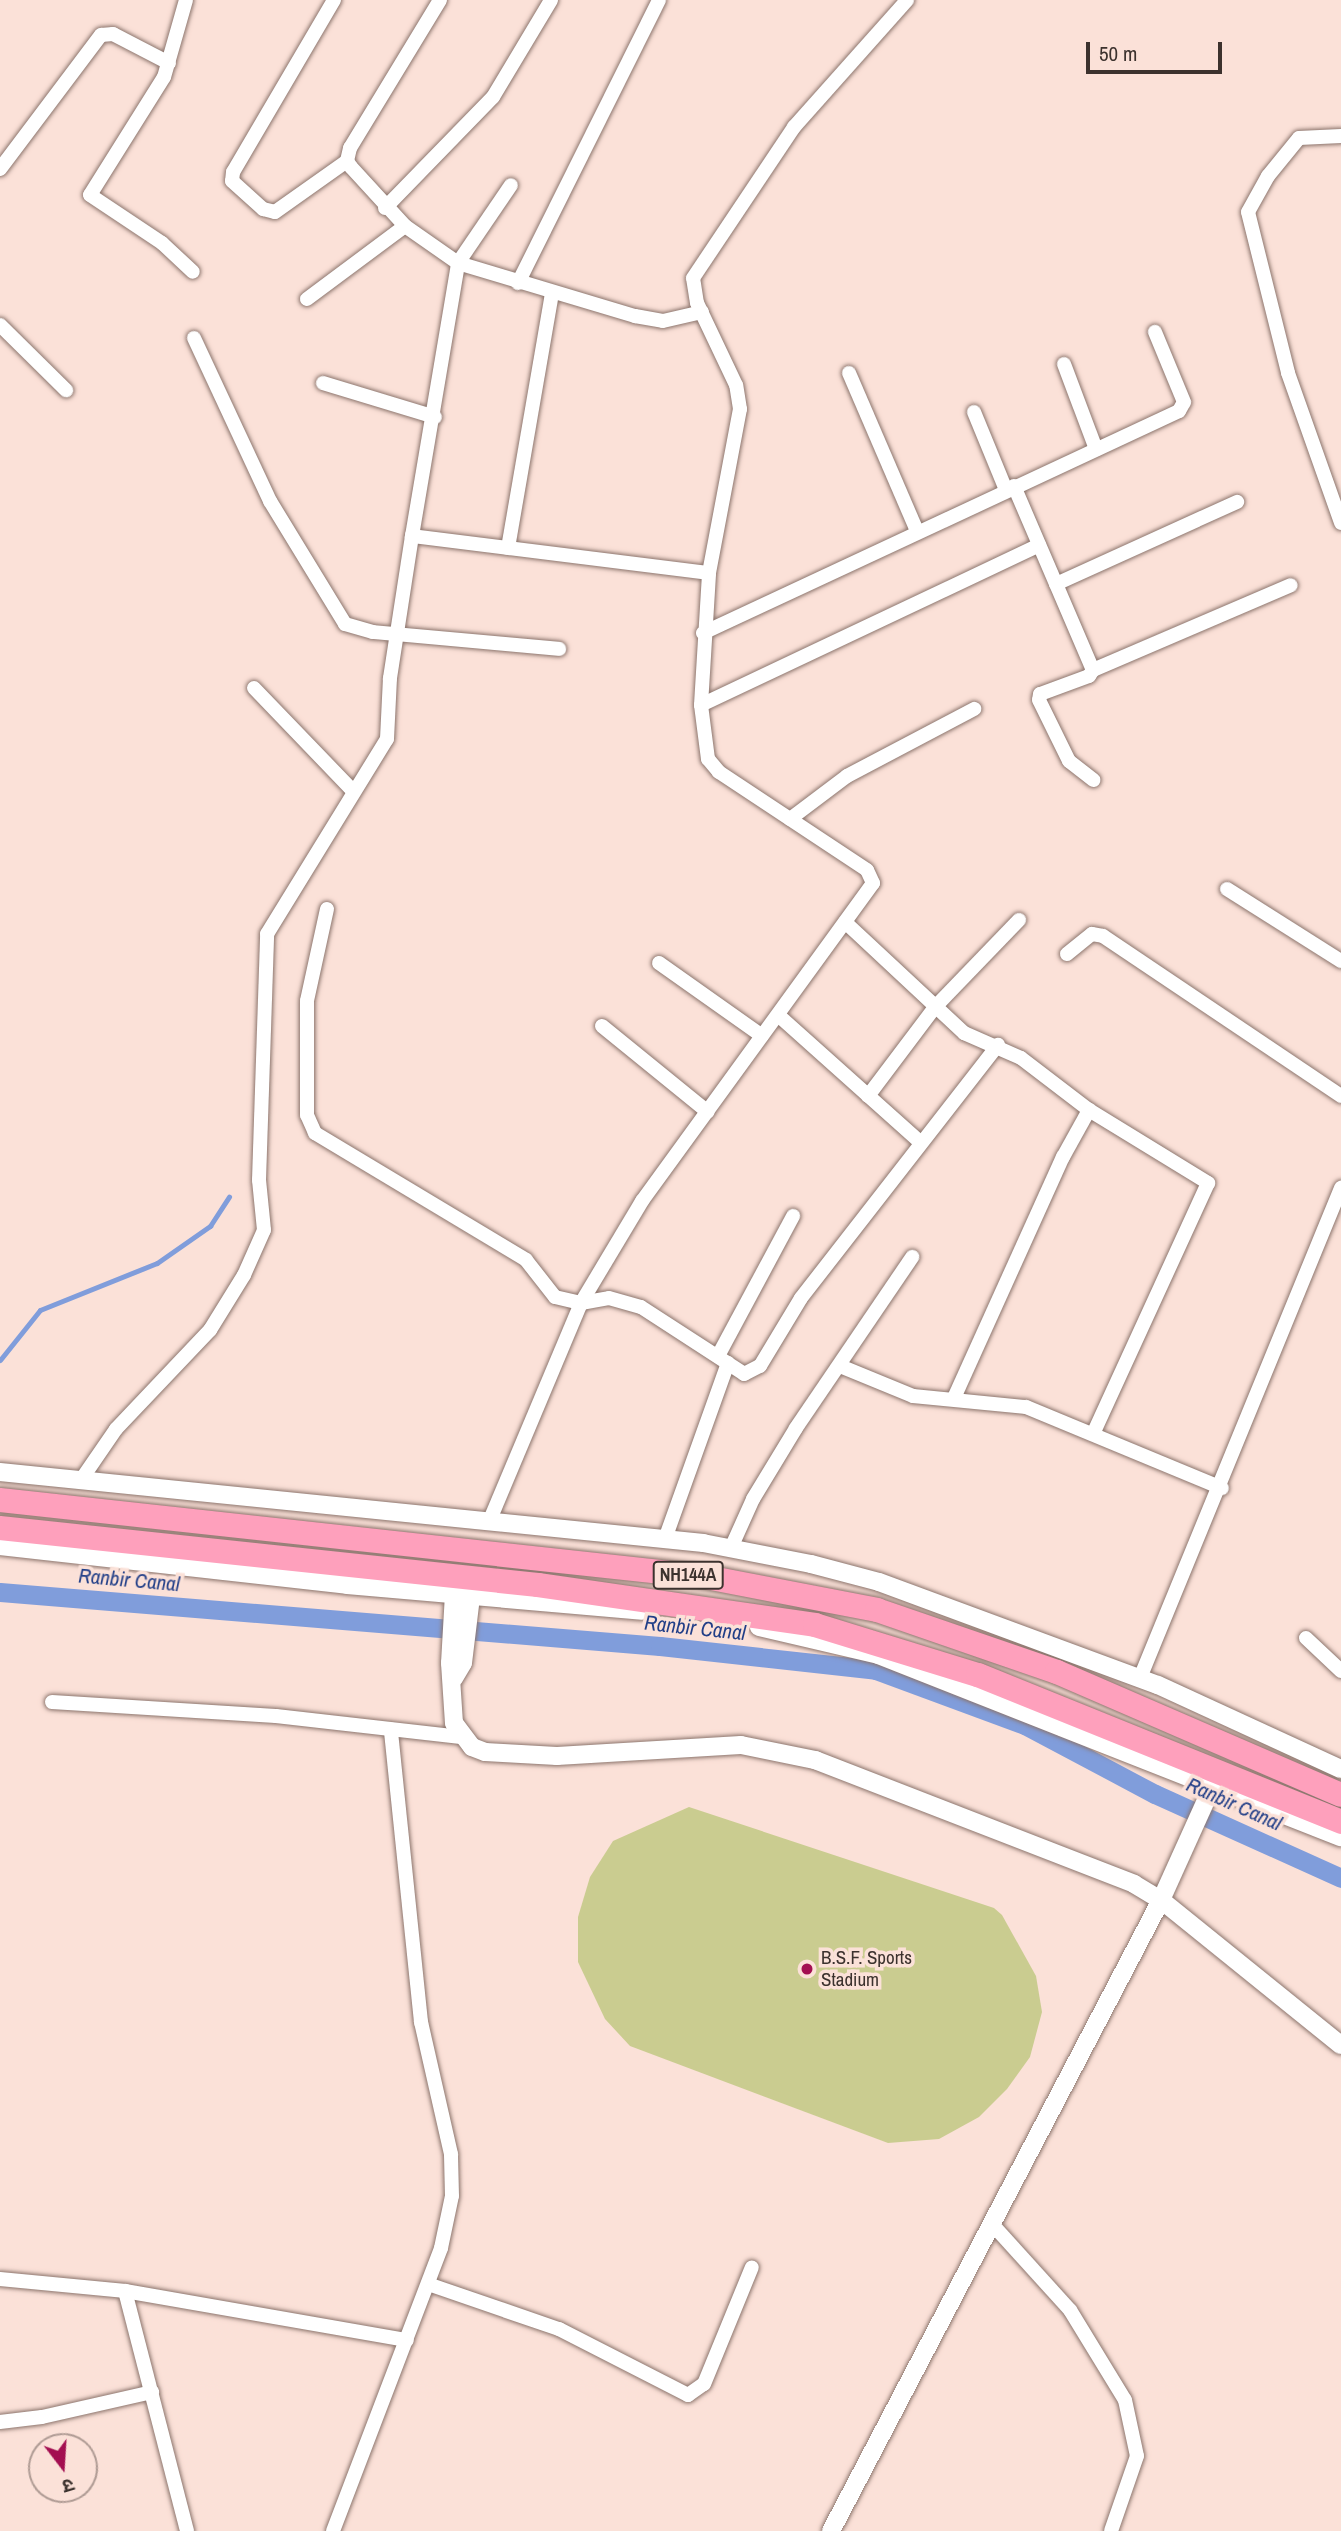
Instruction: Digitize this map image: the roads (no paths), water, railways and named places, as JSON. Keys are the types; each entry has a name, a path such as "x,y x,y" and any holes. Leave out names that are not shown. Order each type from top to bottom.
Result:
{"highway":[{"name":"NH144A","path":"0,1500 706,1577 877,1610 994,1648 1341,1795"},
{"name":"NH144A","path":"0,1528 538,1585 815,1625 978,1675 1341,1822"}],"street":[{"path":"186,0 169,63 90,195 162,243 192,272"},
{"path":"334,0 232,176 238,189 263,209 275,212 347,160 440,0"},
{"path":"385,208 493,97 551,0"},
{"path":"518,283 659,0"},
{"path":"489,1522 581,1303 642,1201 871,888 872,875 713,767 704,742 701,705 702,573 740,409 736,385 692,284 704,259 794,127 907,0"},
{"path":"0,169 101,35 113,34 169,63"},
{"path":"1341,136 1298,138 1268,176 1248,212 1288,373 1341,523"},
{"path":"347,160 385,208 405,226 458,263 635,317 678,318 702,312"},
{"path":"81,1480 116,1429 210,1329 244,1275 264,1230 259,1180 264,946 273,923 387,739 390,678 400,632 412,536 435,417 458,263 511,185"},
{"path":"307,299 405,226"},
{"path":"508,548 552,293"},
{"path":"0,325 66,390"},
{"path":"702,634 1184,407 1155,331"},
{"path":"194,338 270,501 336,613 354,630 400,632 559,649"},
{"path":"1064,364 1096,449"},
{"path":"849,373 917,531"},
{"path":"323,383 435,417"},
{"path":"974,412 1039,545 1093,670"},
{"path":"1056,584 1237,502"},
{"path":"412,536 702,573"},
{"path":"701,705 1039,545"},
{"path":"1093,780 1069,761 1038,697 1089,676 1093,670 1291,585"},
{"path":"254,688 353,791"},
{"path":"790,819 847,776 974,709"},
{"path":"1227,889 1341,961"},
{"path":"327,909 307,1001 310,1126 526,1260 555,1297 581,1303 609,1298 640,1307 744,1374 755,1372 801,1298 919,1141 998,1045"},
{"path":"867,1096 935,1007 1019,920"},
{"path":"845,922 969,1037 998,1045 1089,1110 1208,1183 1093,1434"},
{"path":"1067,954 1092,934 1102,936 1341,1096"},
{"path":"659,963 762,1036"},
{"path":"778,1016 919,1141"},
{"path":"602,1026 708,1112"},
{"path":"954,1398 1062,1157 1089,1110"},
{"path":"1140,1678 1222,1488 1341,1188"},
{"path":"665,1539 723,1359 793,1216"},
{"path":"731,1548 753,1499 912,1257"},
{"path":"839,1366 913,1396 1026,1407 1222,1488"},
{"path":"0,1472 665,1539 731,1548 879,1582 1140,1678 1341,1769"},
{"path":"0,1546 462,1604 726,1619 878,1655 1211,1789 1341,1838"},
{"path":"461,1737 454,1723 462,1604"},
{"path":"1306,1638 1341,1671"},
{"path":"52,1702 276,1716 461,1737 485,1752 556,1756 741,1745 781,1751 849,1773 1106,1871 1161,1900 1341,2045"},
{"path":"333,2531 428,2284 448,2224 452,2154 421,2022 391,1730"},
{"path":"831,2531 1161,1900 1211,1789"},
{"path":"992,2224 1070,2310 1125,2400 1137,2456 1111,2531"},
{"path":"428,2284 559,2329 688,2395 704,2384 752,2267"},
{"path":"0,2279 125,2291 407,2340"},
{"path":"125,2291 187,2531"},
{"path":"0,2422 42,2417 152,2392"}],"waterway":[{"path":"0,1360 40,1310 157,1263 210,1226 229,1197"},
{"name":"Ranbir Canal","path":"0,1592 660,1646 876,1670 1025,1725 1155,1794 1341,1878"}],"place":[{"name":"B.S.F. Sports Stadium","path":"807,1969"}]}
